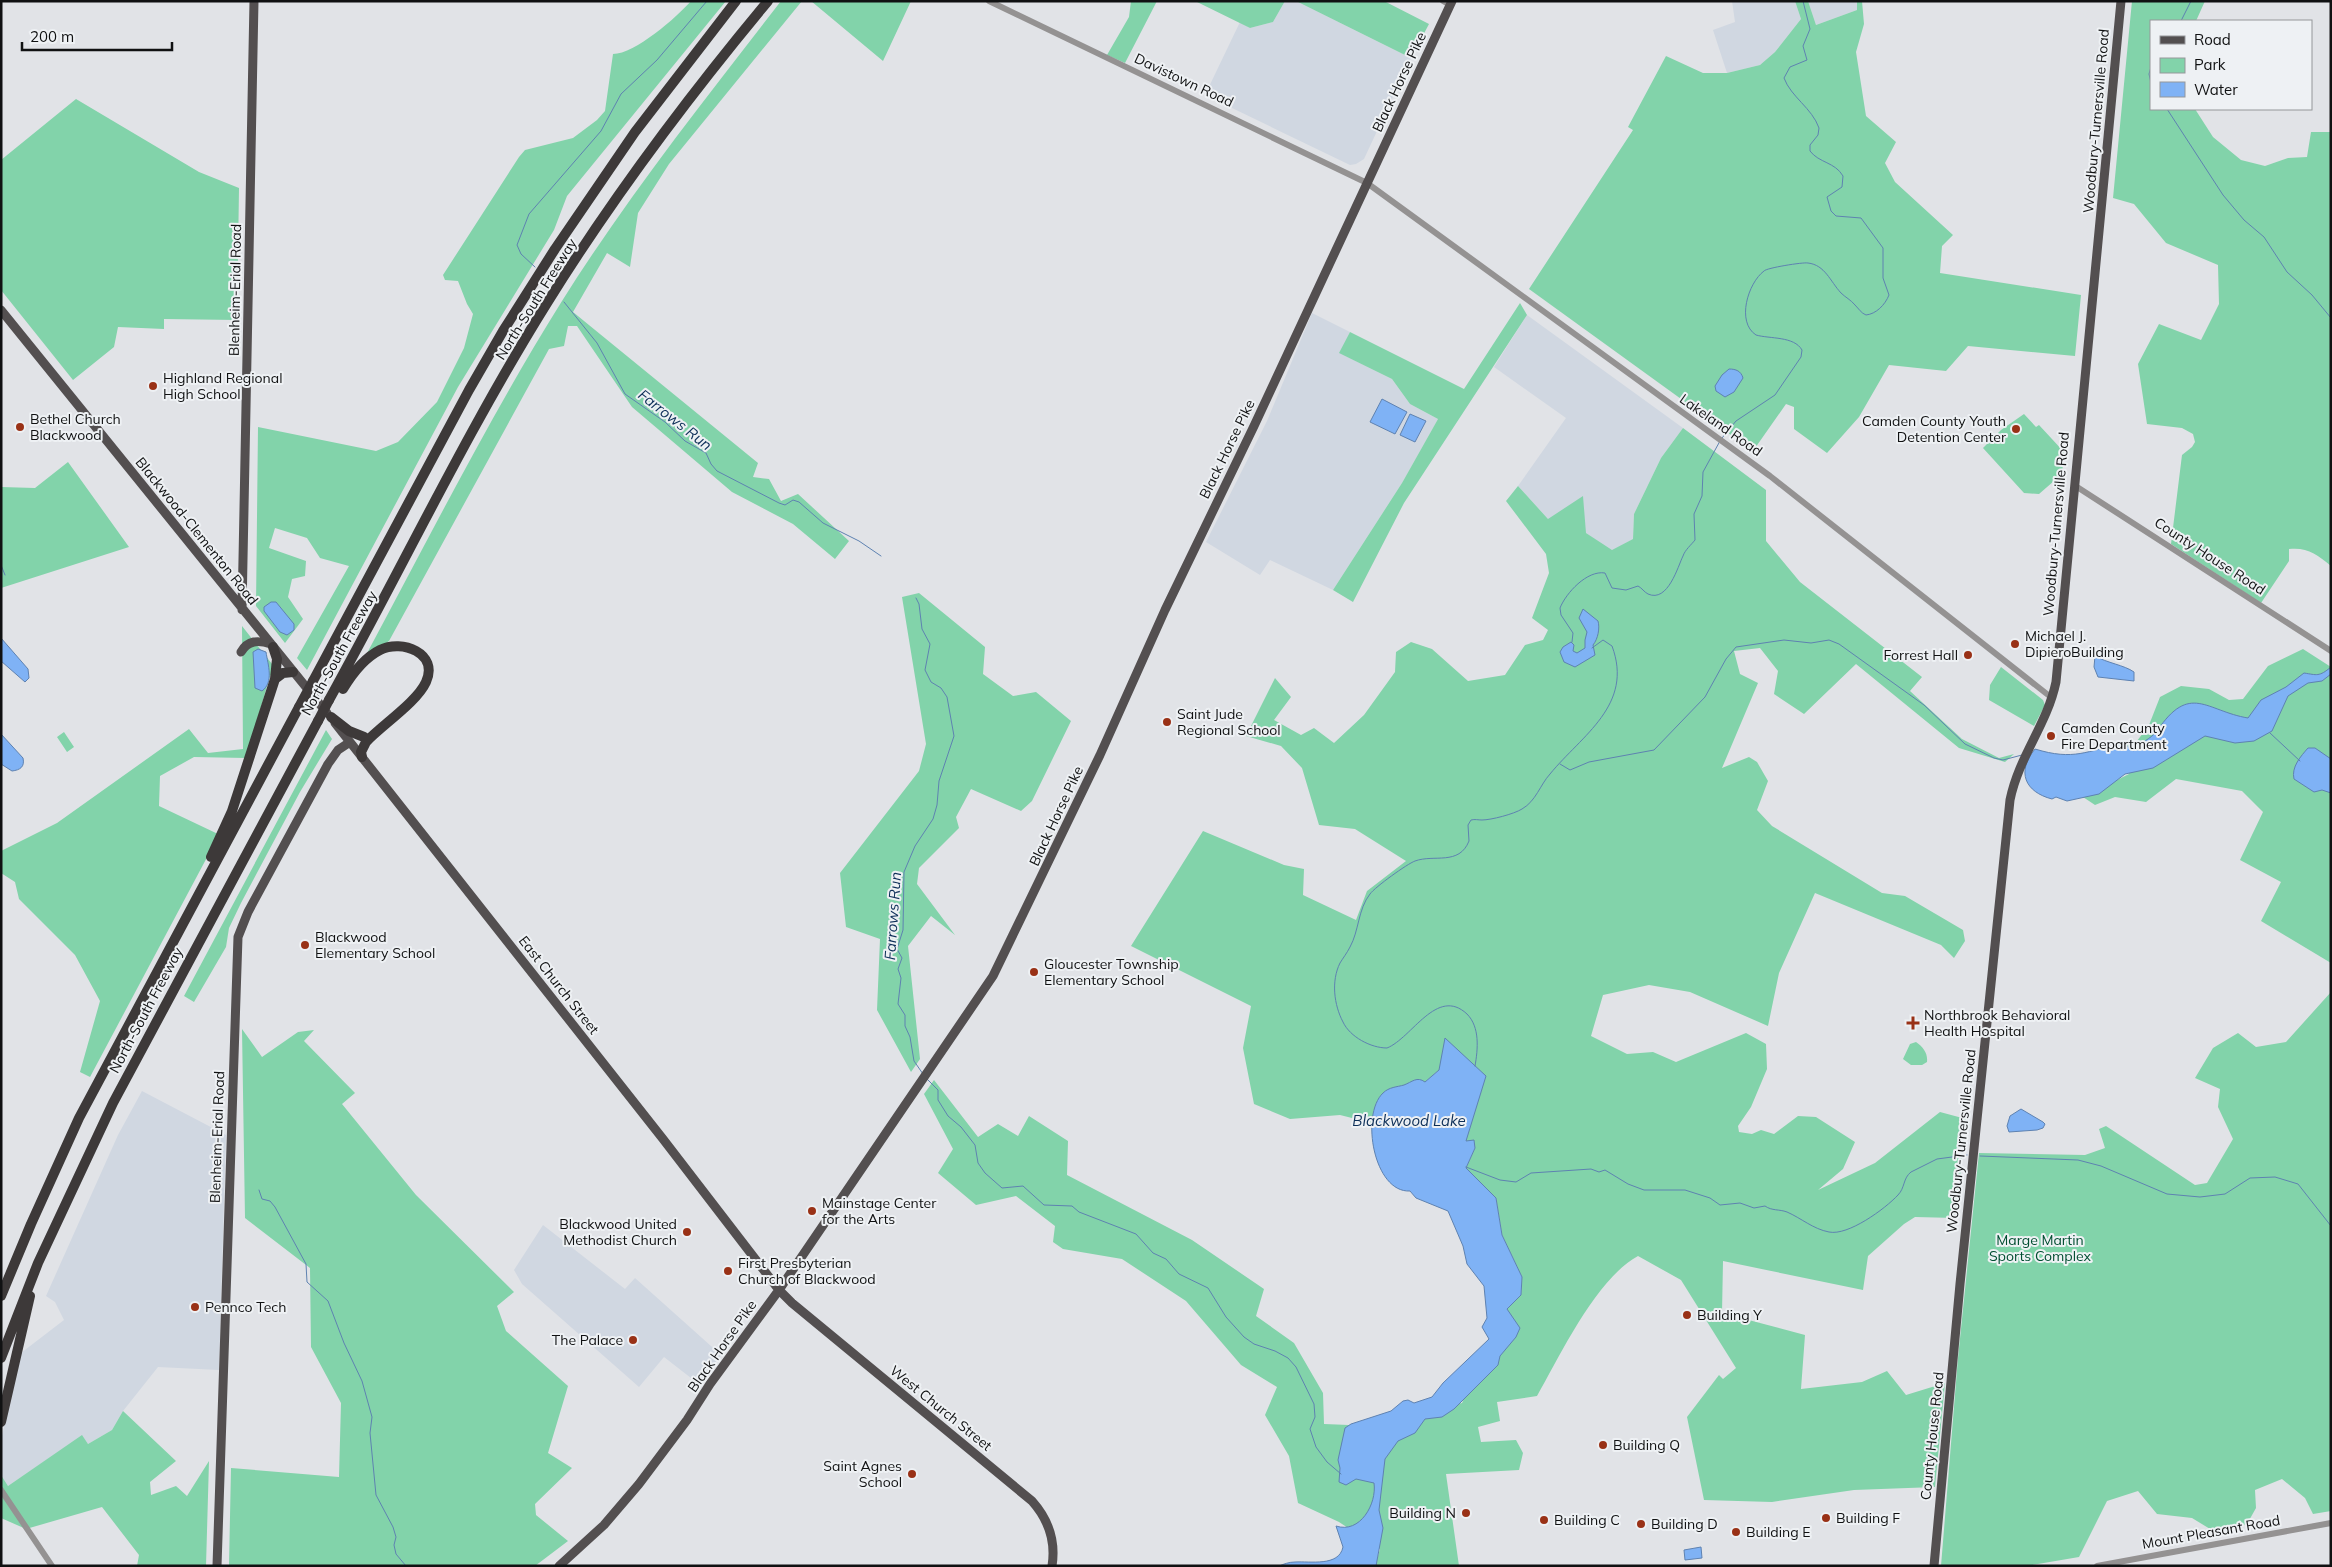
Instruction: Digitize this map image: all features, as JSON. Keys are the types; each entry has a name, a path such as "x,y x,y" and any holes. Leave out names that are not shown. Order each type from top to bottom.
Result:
{"highway":[{"name":"North-South Freeway","path":"1,1296 59,1160 168,952 469,390 503,331 555,249 635,132 736,1"},
{"name":"North-South Freeway","path":"1,1358 38,1264 112,1103 312,732 323,721 331,702 448,477 548,301 682,107 768,1"},
{"path":"168,952 232,810 275,679 277,659 272,645"},
{"path":"331,702 357,670 372,656 387,647 404,645 412,647 426,662 428,669 427,680 416,696 363,746 362,757"},
{"path":"275,679 283,673 293,672"},
{"path":"323,721 364,737"},
{"path":"350,742 375,733"},
{"path":"1,1422 38,1264"}],"main road":[{"name":"Blenheim-Erial Road","path":"242,610 254,1"},
{"name":"Woodbury-Turnersville Road","path":"1958,1308 2008,817 2016,776 2049,708 2056,683 2121,1"},
{"name":"Black Horse Pike","path":"559,1566 604,1525 639,1484 687,1420 710,1384 779,1290 993,976 1100,755 1165,610 1254,426 1367,183 1448,2"},
{"name":"Blackwood-Clementon Road","path":"1,310 315,699"},
{"path":"241,652 253,641 259,640 272,645"},
{"name":"East Church Street","path":"315,699 323,721 350,742 663,1139 779,1290"},
{"name":"Blenheim-Erial Road","path":"217,1566 238,936 248,912 328,764 338,750 350,742"},
{"name":"West Church Street","path":"779,1290 797,1308 1032,1501 1049,1527 1053,1545 1052,1566"},
{"name":"County House Road","path":"1934,1566 1958,1308"}],"street":[{"name":"Davistown Road","path":"989,1 1367,183"},
{"name":"Lakeland Road","path":"1367,183 1770,476 2052,698"},
{"name":"County House Road","path":"2074,485 2331,651"},
{"path":"1,1490 52,1566"},
{"name":"Mount Pleasant Road","path":"2097,1566 2331,1523"}],"shaded area":[{"path":"1285,1 1296,1 1411,58 1364,159 1356,164 1350,165 1205,95 1240,22 1250,28 1273,22"},
{"path":"1732,1 1795,1 1801,19 1775,52 1760,65 1727,73 1713,30 1735,22"},
{"path":"1808,1 1857,1 1857,10 1816,25"},
{"path":"1312,313 1350,332 1340,353 1392,379 1410,404 1438,419 1402,483 1333,590 1270,560 1260,575 1206,542 1267,421"},
{"path":"1527,315 1683,428 1661,458 1634,514 1633,539 1612,551 1586,533 1548,519 1518,486 1566,418 1494,367"},
{"path":"142,1091 226,1135 219,1370 158,1367 123,1411 112,1430 88,1444 82,1436 8,1486 1,1475 1,1440 21,1353 64,1320 55,1302 46,1296 118,1135"},
{"path":"543,1225 625,1289 635,1278 721,1355 700,1385 664,1357 639,1387 522,1284 514,1270"}],"green space":[{"path":"691,1 726,1 567,196 554,230 458,387 307,670 297,658 349,566 320,558 307,538 275,528 269,548 306,561 305,576 292,579 288,597 303,619 285,643 256,606 258,427 376,451 398,442 437,402 464,348 473,314 458,281 445,280 443,275 519,157 525,150 573,138 597,120 605,111 613,54 632,48 655,34"},
{"path":"781,1 802,1 669,164 638,213 630,267 607,253 573,312 758,463 753,477 769,479 781,501 798,494 849,541 835,559 793,524 732,492 632,407 577,326 568,326 564,346 549,349 389,641 365,657 485,433 535,344 562,301 640,186"},
{"path":"811,1 911,1 883,61"},
{"path":"1131,1 1157,1 1125,63 1107,55 1129,17"},
{"path":"1195,1 1285,1 1273,22 1250,28"},
{"path":"1296,1 1384,1 1429,24 1411,58"},
{"path":"1795,1 1808,1 1816,25 1857,10 1857,1 1862,1 1864,24 1856,52 1866,116 1896,142 1885,163 1895,182 1953,235 1942,246 1940,273 2081,295 2075,356 1968,346 1946,371 1889,365 1859,417 1827,453 1794,429 1794,407 1786,404 1753,451 1529,289 1633,130 1628,127 1666,56 1703,73 1727,73 1760,65 1775,52 1801,19"},
{"path":"2132,1 2205,1 2196,20 2150,20 2150,110 2196,110 2213,137 2241,160 2265,166 2288,158 2307,157 2311,132 2331,132 2331,566 2312,552 2301,549 2289,549 2289,561 2261,603 2171,544 2182,455 2195,442 2193,434 2182,428 2147,424 2138,364 2159,324 2201,340 2219,304 2218,265 2166,243 2134,204 2113,198"},
{"path":"76,99 199,172 239,188 237,320 164,319 164,329 118,327 114,347 73,380 1,290 1,160"},
{"path":"1520,303 1527,315 1404,503 1353,602 1333,590 1402,483 1438,419 1410,404 1392,379 1339,353 1350,332 1464,389"},
{"path":"2024,414 2036,427 2039,425 2064,452 2062,474 2039,494 2024,493 1983,448 2001,430"},
{"path":"1683,428 1766,490 1766,541 1800,582 1922,677 1910,691 1962,739 1999,758 2014,754 2005,762 1959,748 1856,664 1804,714 1774,694 1778,671 1760,648 1734,651 1740,674 1758,683 1722,768 1749,757 1757,762 1768,781 1757,810 1772,826 1882,893 1905,896 1963,930 1965,941 1954,958 1941,945 1815,893 1779,973 1768,1026 1690,992 1649,985 1603,995 1591,1036 1627,1054 1653,1052 1676,1062 1746,1033 1766,1044 1767,1069 1751,1107 1738,1126 1739,1132 1752,1134 1761,1130 1774,1134 1798,1116 1816,1117 1855,1142 1843,1169 1818,1190 1875,1163 1940,1112 1966,1119 1956,1218 1915,1217 1904,1224 1868,1256 1863,1290 1723,1261 1722,1313 1805,1335 1801,1389 1862,1382 1887,1371 1906,1395 1945,1383 1935,1487 1854,1490 1772,1502 1704,1500 1687,1417 1719,1375 1723,1379 1736,1368 1681,1280 1638,1256 1623,1267 1594,1299 1568,1339 1537,1396 1497,1402 1500,1421 1478,1427 1481,1442 1516,1440 1523,1453 1519,1470 1446,1474 1459,1566 1375,1566 1380,1549 1339,1522 1298,1503 1289,1456 1265,1415 1277,1387 1241,1365 1186,1301 1122,1259 1063,1249 1053,1242 1055,1226 1016,1196 976,1205 938,1173 953,1149 924,1094 934,1080 978,1137 998,1124 1018,1136 1029,1116 1068,1141 1067,1175 1192,1240 1264,1289 1256,1316 1294,1343 1323,1393 1324,1424 1349,1425 1462,1403 1506,1309 1521,1295 1522,1277 1502,1235 1496,1198 1466,1168 1475,1148 1466,1141 1439,1070 1425,1082 1384,1092 1372,1123 1340,1115 1290,1119 1254,1104 1243,1048 1251,1006 1131,946 1203,831 1284,865 1304,869 1303,895 1356,920 1367,891 1406,861 1355,829 1319,825 1302,768 1281,746 1246,736 1275,678 1291,697 1274,720 1301,735 1314,728 1334,743 1364,715 1395,672 1396,652 1411,642 1432,649 1468,681 1505,675 1525,645 1543,640 1548,630 1532,618 1549,573 1546,554 1506,501 1518,486 1548,519 1583,496 1586,533 1612,550 1633,539 1634,514 1661,458"},
{"path":"68,462 129,547 1,588 1,487 35,488"},
{"path":"919,593 985,647 983,674 1013,696 1036,692 1071,721 1032,801 1021,811 971,789 956,817 959,828 919,868 917,884 955,935 931,916 908,946 920,1059 911,1072 877,1010 880,939 846,927 840,873 919,771 926,744 902,597"},
{"path":"242,626 276,669 270,676 246,758 194,757 160,776 159,806 218,834 220,833 90,1077 80,1072 100,1001 75,955 19,899 15,882 1,873 1,851 57,823 189,729 208,753 243,749"},
{"path":"2303,649 2331,667 2331,963 2261,921 2281,882 2240,860 2263,812 2242,791 2176,779 2146,802 2115,797 2095,805 2083,797 2129,774 2126,743 2134,745 2149,725 2160,697 2181,686 2209,689 2229,700 2243,699 2268,666"},
{"path":"2001,667 2043,700 2045,705 2034,726 1989,700 1990,685"},
{"path":"326,730 332,739 300,792 241,903 229,928 226,947 194,1002 184,996"},
{"path":"64,732 74,747 67,752 57,737"},
{"name":"Marge Martin Sports Complex","path":"2331,992 2331,1511 2313,1514 2305,1498 2282,1479 2255,1490 2256,1508 2247,1524 2215,1532 2192,1518 2157,1514 2138,1491 2107,1501 2079,1557 2026,1566 1941,1566 1958,1358 1979,1153 2085,1155 2105,1148 2099,1129 2106,1126 2195,1185 2207,1183 2233,1139 2218,1107 2220,1089 2195,1078 2213,1048 2238,1033 2256,1047 2286,1042"},
{"path":"242,1029 262,1057 298,1032 314,1030 304,1041 355,1093 342,1104 416,1195 514,1292 497,1306 506,1331 568,1386 548,1453 572,1468 535,1504 536,1515 568,1541 535,1566 229,1566 231,1468 339,1477 341,1403 311,1347 310,1268 245,1218"},
{"path":"1916,1042 1923,1048 1927,1056 1927,1062 1922,1065 1911,1065 1903,1059 1910,1044"},
{"path":"123,1411 176,1461 150,1482 151,1495 176,1486 187,1496 209,1461 206,1566 137,1566 139,1555 102,1507 26,1529 1,1518 1,1475 8,1486 82,1435 88,1444 112,1430"}],"water":[{"path":"1729,369 1738,371 1743,378 1734,392 1725,397 1716,391 1715,386 1722,375"},
{"path":"1382,399 1407,412 1395,434 1370,422"},
{"path":"1410,414 1426,421 1415,442 1400,435"},
{"path":"271,602 276,602 294,624 294,630 287,635 280,632 264,611 264,607"},
{"path":"1583,609 1598,621 1599,630 1593,645 1595,655 1575,667 1564,662 1560,652 1563,647 1571,642 1574,645 1573,651 1577,653 1585,648 1587,632 1579,618"},
{"path":"1,638 28,669 29,678 25,682 1,661"},
{"path":"258,649 266,652 269,668 268,683 262,691 255,688 253,652"},
{"path":"2095,656 2134,672 2134,681 2098,677 2094,667"},
{"path":"2331,667 2331,674 2322,681 2308,683 2288,696 2272,731 2254,741 2235,743 2205,736 2153,768 2125,774 2099,794 2067,801 2056,797 2052,799 2043,796 2035,791 2026,780 2026,766 2029,757 2035,749 2049,753 2080,754 2123,743 2134,751 2139,745 2155,734 2179,707 2199,704 2248,718 2261,700 2286,687 2304,673 2318,674"},
{"path":"1,734 23,758 23,766 20,769 12,771 1,764"},
{"path":"2308,748 2315,748 2331,759 2331,793 2322,790 2314,792 2294,779 2295,766"},
{"name":"Blackwood Lake","path":"1445,1038 1486,1076 1466,1141 1474,1140 1475,1148 1466,1168 1496,1198 1502,1235 1522,1277 1521,1295 1507,1309 1520,1328 1516,1337 1500,1356 1498,1365 1454,1409 1442,1417 1425,1419 1415,1433 1398,1441 1385,1459 1379,1510 1383,1528 1376,1566 1279,1566 1293,1562 1323,1562 1336,1558 1343,1547 1336,1526 1352,1526 1370,1508 1373,1500 1374,1483 1356,1479 1346,1485 1339,1482 1340,1468 1338,1460 1345,1428 1351,1424 1391,1411 1403,1401 1408,1400 1414,1403 1432,1397 1443,1383 1489,1339 1482,1327 1487,1318 1484,1286 1467,1264 1463,1246 1448,1211 1416,1198 1410,1191 1398,1188 1387,1180 1374,1151 1372,1118 1376,1104 1383,1093 1388,1090 1412,1081 1422,1080 1425,1082 1439,1070"},
{"path":"2021,1109 2043,1122 2045,1124 2043,1128 2009,1132 2007,1126 2010,1116"},
{"path":"1701,1547 1702,1558 1685,1560 1684,1550"}],"waterway":[{"name":"Farrows Run","path":"535,267 521,254 517,245 529,214 601,131 621,94 657,60 707,1"},
{"path":"1722,438 1736,421 1775,395 1801,357 1802,350 1793,342 1756,335 1750,329 1746,312 1749,293 1753,284 1764,271 1792,264 1814,264 1823,270 1841,293 1866,315 1880,308 1889,295 1883,278 1883,248 1861,218 1836,216 1831,211 1827,197 1842,187 1843,176 1840,171 1810,151 1810,145 1818,135 1819,128 1812,114 1791,91 1784,78 1790,67 1807,60 1803,46 1810,29 1803,1"},
{"path":"2182,20 2191,1"},
{"path":"2150,70 2150,78"},
{"path":"2168,110 2223,195 2244,220 2264,237 2287,272 2312,295 2331,318"},
{"name":"Farrows Run","path":"564,302 597,343 625,394 665,422 685,441 706,453 717,471 779,503 785,505 793,500 799,502 823,523 859,541 881,556"},
{"path":"1572,642 1573,633 1561,615 1560,608 1572,590 1591,575 1605,573 1612,588 1626,590 1638,586 1648,594 1655,595 1667,589 1685,552 1695,540 1694,514 1702,496 1703,472 1720,441"},
{"path":"1,565 5,575"},
{"name":"Farrows Run","path":"916,598 919,604 922,629 930,644 925,670 931,682 941,688 947,697 954,736 939,781 937,805 933,819 915,846 904,872 903,930 897,949 902,958 898,969 901,978 898,1004 905,1015 905,1026 910,1037 914,1061 923,1074"},
{"path":"1475,1066 1477,1038 1474,1025 1467,1014 1456,1007 1445,1006 1435,1010 1396,1043 1387,1048 1374,1046 1356,1037 1346,1027 1337,1008 1335,977 1340,963 1353,941 1363,906 1373,891 1391,876 1415,861 1445,858 1459,854 1465,849 1469,841 1468,825 1471,820 1486,820 1518,811 1527,806 1550,774 1601,718 1610,702 1616,685 1617,667 1612,646 1603,640 1592,648"},
{"path":"1560,764 1570,770 1589,762 1654,750 1705,697 1726,659 1736,647 1784,640 1811,643 1829,640 1839,644 1924,705 1965,744 1994,758 2003,760 2022,755"},
{"path":"2270,733 2300,761"},
{"name":"Farrows Run","path":"927,1079 938,1090 938,1100 948,1116 961,1127 975,1145 978,1163 985,1173 1002,1188 1023,1186 1044,1205 1072,1206 1079,1212 1136,1234 1153,1253 1166,1259 1179,1274 1208,1288 1226,1317 1244,1337 1254,1344 1275,1351 1288,1358 1296,1367 1314,1404 1315,1417 1310,1429 1316,1447 1327,1462 1341,1474"},
{"path":"1466,1167 1500,1180 1516,1182 1531,1173 1591,1169 1599,1172 1605,1170 1628,1184 1644,1190 1685,1190 1710,1198 1720,1205 1740,1203 1754,1208 1765,1206 1770,1209 1787,1212 1823,1231 1837,1232 1856,1226 1892,1201 1900,1192 1911,1172 1937,1159 1967,1155"},
{"path":"1980,1156 2078,1160 2101,1166 2167,1194 2200,1197 2225,1194 2250,1178 2275,1177 2298,1184 2331,1226"},
{"path":"259,1190 262,1199 270,1201 275,1207 306,1264 307,1282 328,1301 344,1343 362,1381 372,1417 370,1433 376,1495 393,1527 396,1537 394,1545 396,1554 406,1566"}],"place":[{"name":"Highland Regional High School","path":"153,386"},
{"name":"Bethel Church Blackwood","path":"20,427"},
{"name":"Camden County Youth Detention Center","path":"2016,429"},
{"name":"Michael J. DipieroBuilding","path":"2015,644"},
{"name":"Forrest Hall","path":"1968,655"},
{"name":"Saint Jude Regional School","path":"1167,722"},
{"name":"Camden County Fire Department","path":"2051,736"},
{"name":"Blackwood Elementary School","path":"305,945"},
{"name":"Gloucester Township Elementary School","path":"1034,972"},
{"name":"Northbrook Behavioral Health Hospital","path":"1913,1023"},
{"name":"Mainstage Center for the Arts","path":"812,1211"},
{"name":"Blackwood United Methodist Church","path":"687,1232"},
{"name":"First Presbyterian Church of Blackwood","path":"728,1271"},
{"name":"Pennco Tech","path":"195,1307"},
{"name":"Building Y","path":"1687,1315"},
{"name":"The Palace","path":"633,1340"},
{"name":"Building Q","path":"1603,1445"},
{"name":"Saint Agnes School","path":"912,1474"},
{"name":"Building N","path":"1466,1513"},
{"name":"Building F","path":"1826,1518"},
{"name":"Building C","path":"1544,1520"},
{"name":"Building D","path":"1641,1524"},
{"name":"Building E","path":"1736,1532"}]}
